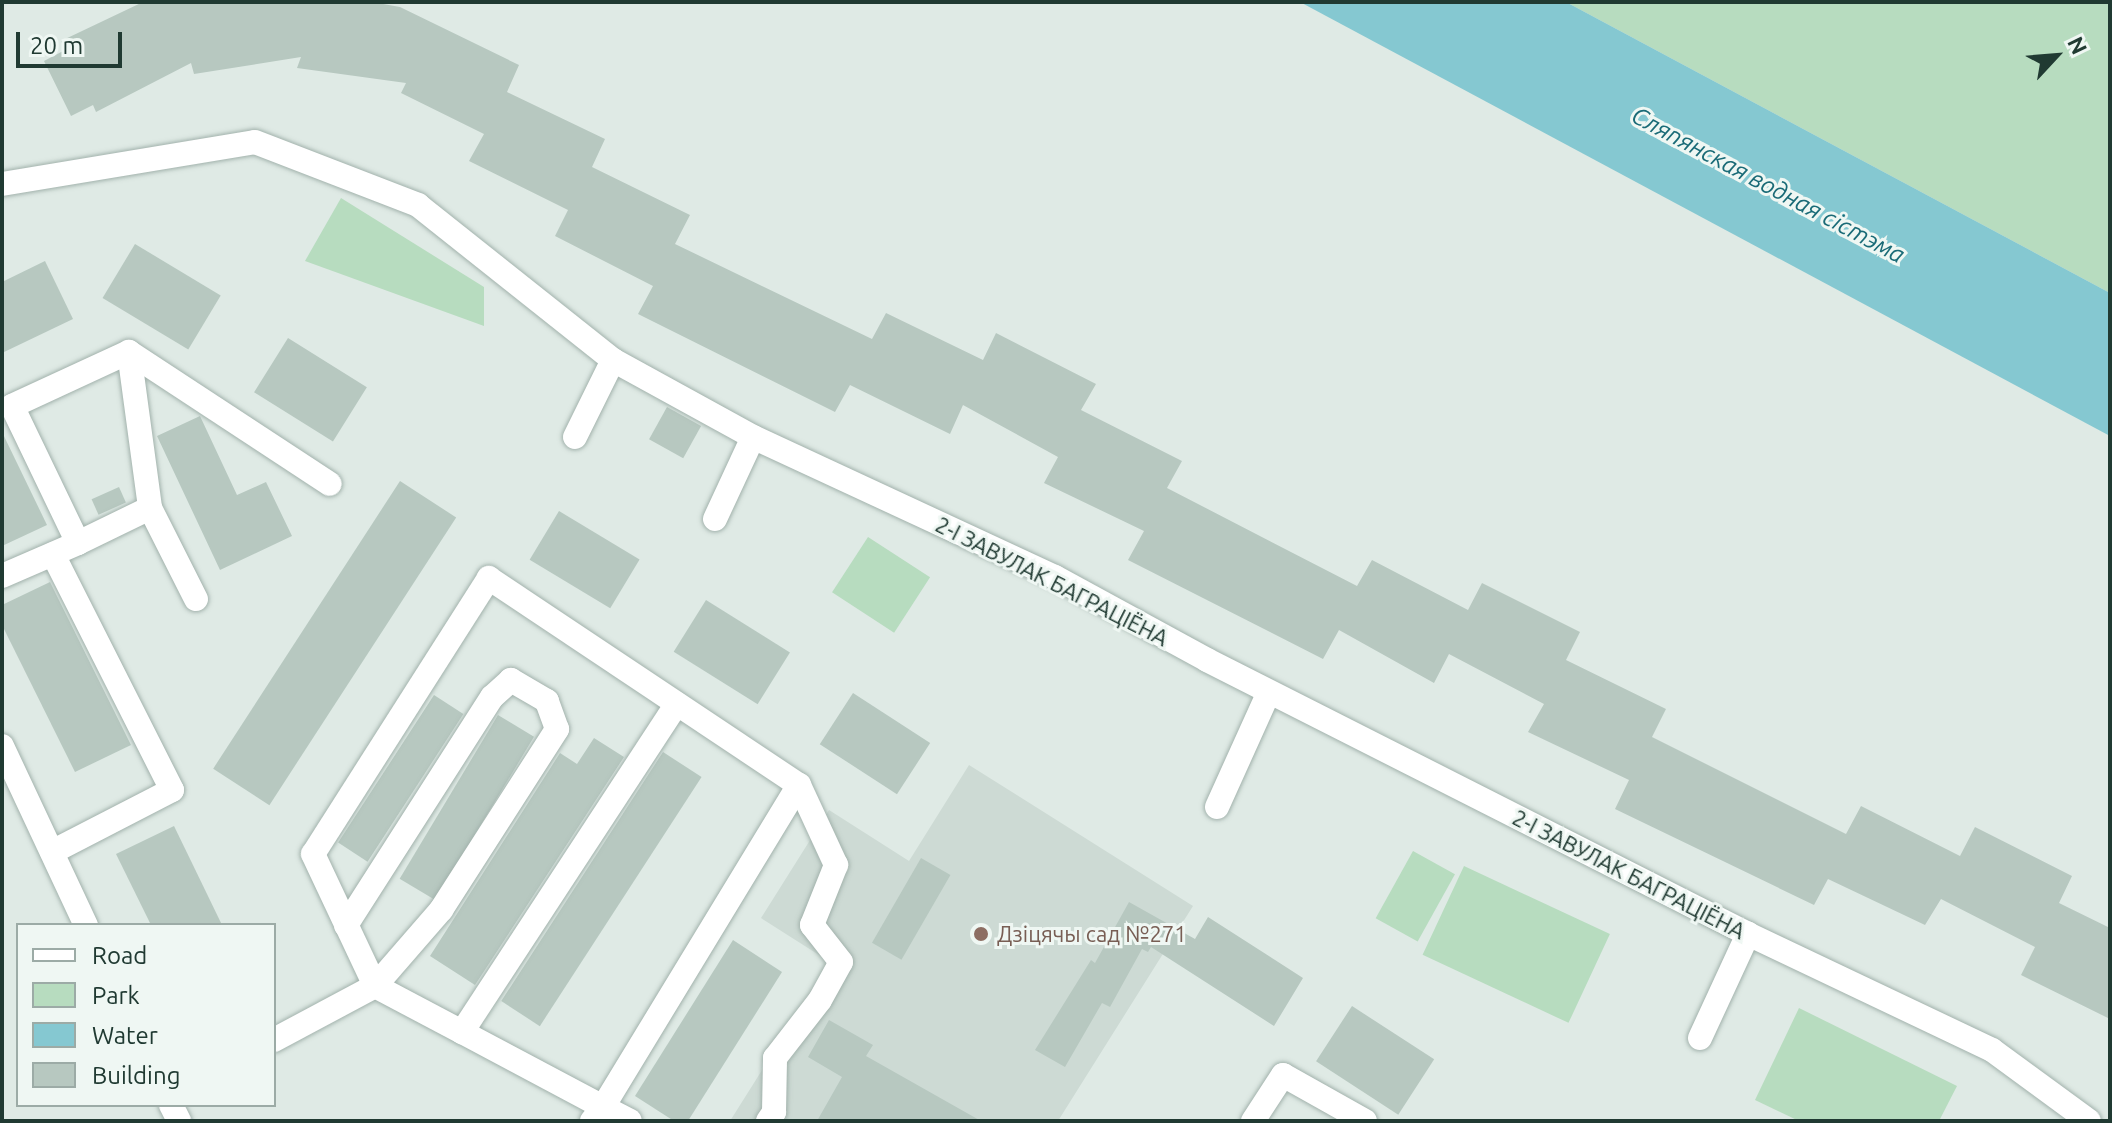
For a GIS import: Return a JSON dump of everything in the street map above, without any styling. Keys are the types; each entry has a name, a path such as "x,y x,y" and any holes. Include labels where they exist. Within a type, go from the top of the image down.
{"street":[{"name":"2-І ЗАВУЛАК БАГРАЦІЁНА","path":"2,184 255,142 418,205 613,360 753,437 1055,577 1269,692 1748,934 1992,1050 2089,1121"},
{"path":"78,543 7,406 129,352"},
{"path":"129,352 330,484"},
{"path":"129,352 150,508 196,599"},
{"path":"575,437 613,360"},
{"path":"715,519 753,437"},
{"path":"2,576 150,508"},
{"path":"52,852 172,790 53,554"},
{"path":"630,1121 598,1114 462,1032 375,986 313,854 489,578 799,785 836,865 812,925 841,962 820,1000 775,1058 777,1118"},
{"path":"276,1039 375,986 441,910 557,729 547,701 511,680 492,697 346,925"},
{"path":"1217,807 1269,692"},
{"path":"462,1032 677,704"},
{"path":"2,746 85,923"},
{"path":"598,1114 799,785"},
{"path":"1700,1038 1748,934"},
{"path":"1253,1121 1283,1075 1365,1121"}],"shaded area":[{"name":"Дзіцячы сад №271","path":"969,765 1193,906 1058,1121 730,1121 830,962 761,918 829,810 909,861"}],"green space":[{"path":"1566,2 2110,2 2110,293"},
{"path":"341,198 484,287 484,326 305,261"},
{"path":"868,537 930,577 894,633 832,592"},
{"path":"1413,851 1455,874 1418,942 1376,918"},
{"path":"1464,866 1610,934 1568,1023 1423,955"},
{"path":"1799,1008 1957,1086 1939,1121 1799,1121 1755,1100"}],"water":[{"name":"Сляпянская водная сістэма","path":"1300,2 1566,2 2110,293 2110,436"}],"building":[{"path":"143,2 372,2 400,7 519,65 507,92 605,139 592,167 690,215 675,244 872,339 886,313 983,360 996,333 1096,384 1081,410 1182,461 1167,488 1357,586 1372,560 1468,610 1482,583 1580,632 1566,660 1666,709 1652,737 1846,834 1861,806 1960,856 1975,827 2072,876 2059,903 2110,928 2110,1019 2021,975 2035,947 1941,899 1925,925 1828,879 1814,905 1615,809 1629,780 1528,732 1544,704 1449,654 1434,683 1339,630 1323,659 1128,560 1144,531 1044,483 1058,457 963,405 950,434 850,385 835,412 638,314 653,286 555,236 568,210 469,161 484,134 401,93 406,83 297,68 301,57 194,74 191,63 96,112 93,105 71,116 44,61 65,50 61,41"},
{"path":"135,244 221,296 188,350 103,298"},
{"path":"45,261 73,319 2,353 2,282"},
{"path":"288,338 367,387 333,442 254,392"},
{"path":"667,407 701,426 683,458 649,439"},
{"path":"200,416 237,495 266,482 292,536 220,570 157,436"},
{"path":"2,432 47,525 2,546"},
{"path":"400,481 456,517 269,805 213,769"},
{"path":"119,487 126,503 99,515 92,499"},
{"path":"559,511 640,559 610,608 530,560"},
{"path":"50,582 131,745 75,772 2,625 2,605"},
{"path":"706,600 790,652 758,704 674,652"},
{"path":"853,693 930,743 897,794 820,744"},
{"path":"434,695 463,714 367,862 338,843"},
{"path":"498,715 534,737 436,900 400,879"},
{"path":"594,738 624,757 475,985 430,956 560,753 577,764"},
{"path":"663,752 702,777 540,1026 501,1001"},
{"path":"174,826 221,923 150,923 116,854"},
{"path":"921,858 950,875 901,960 872,943"},
{"path":"1129,902 1195,939 1208,917 1303,978 1274,1026 1151,947 1148,952 1142,949 1110,1007 1102,1003 1065,1067 1035,1050 1091,960 1095,963"},
{"path":"733,940 782,972 688,1121 674,1121 635,1096"},
{"path":"1352,1006 1434,1059 1398,1115 1316,1061"},
{"path":"829,1020 873,1045 866,1056 981,1121 817,1121 842,1077 808,1057"}],"place":[{"name":"Дзіцячы сад №271","path":"981,934"}]}
